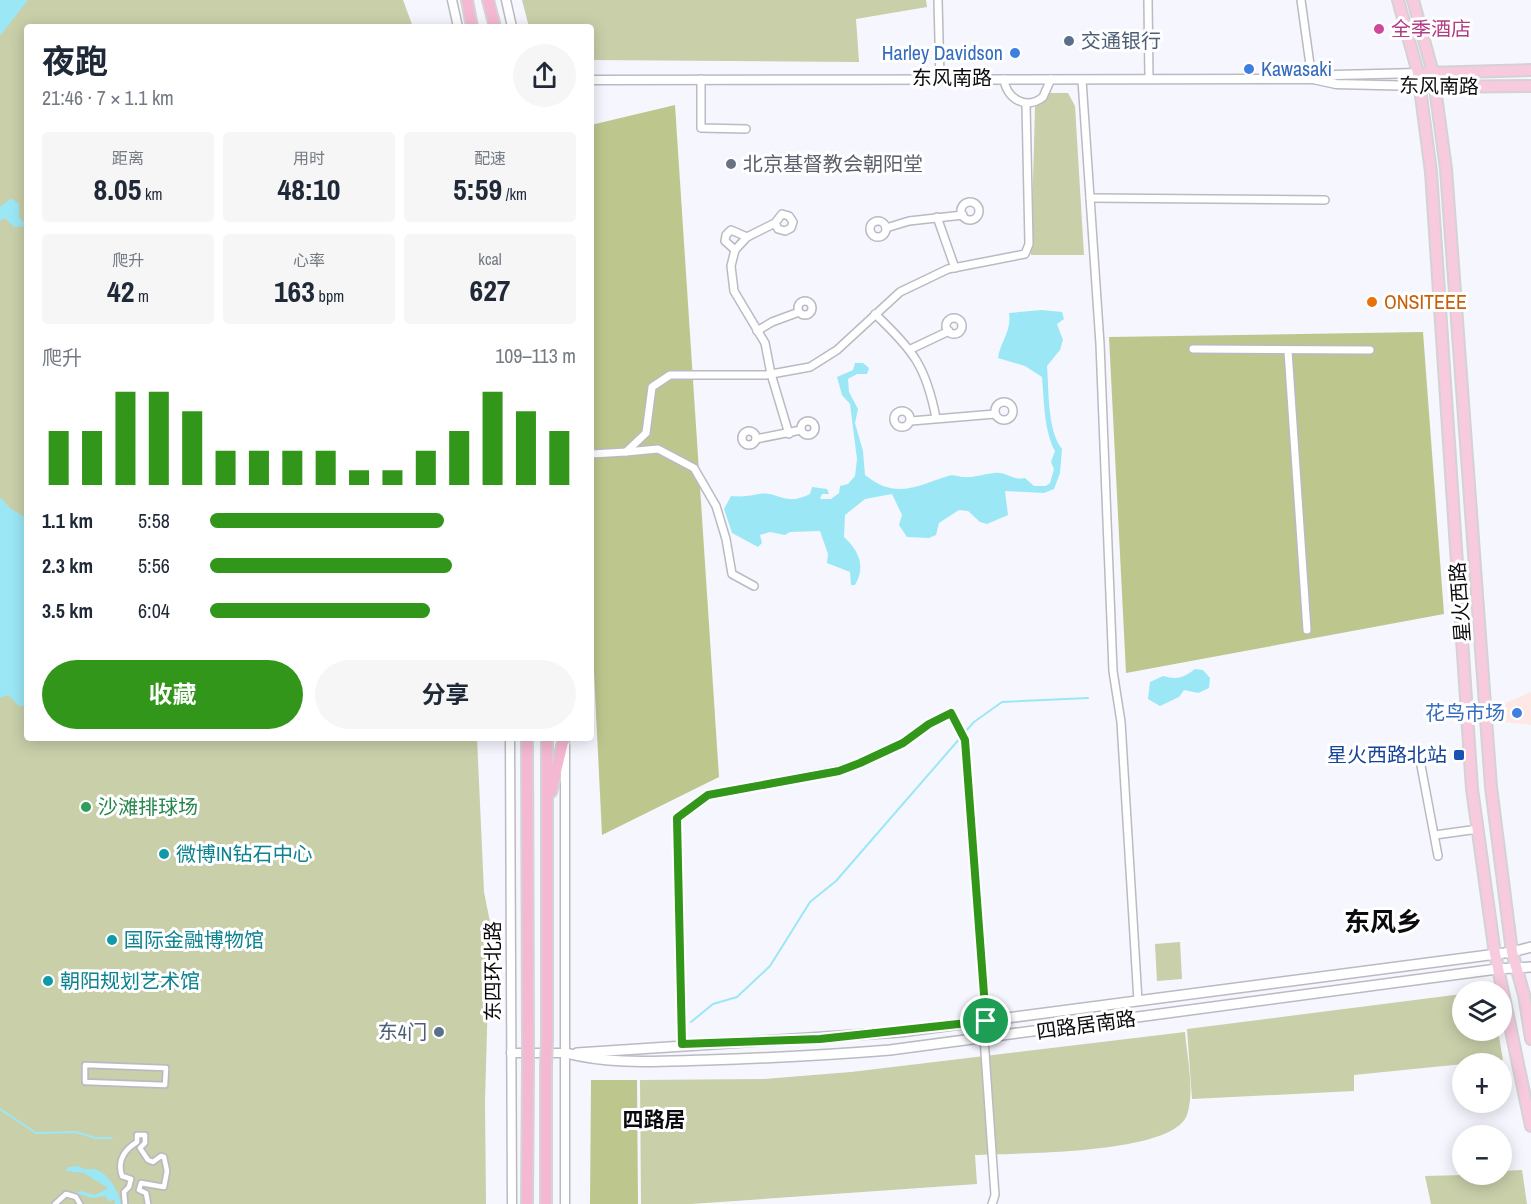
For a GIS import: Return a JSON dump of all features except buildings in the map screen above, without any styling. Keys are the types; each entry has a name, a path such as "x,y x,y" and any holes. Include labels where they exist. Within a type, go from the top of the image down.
{"highway":[{"path":"467,0 471,24"},
{"path":"488,0 494,24"},
{"path":"492,0 492,15"},
{"name":"东四环北路","path":"527,741 528,1204"},
{"path":"546,1204 547,741"},
{"path":"547,810 563,741"}],"main road":[{"name":"星火西路","path":"1398,0 1418,74 1431,172 1472,789 1494,954 1531,1126"},
{"name":"星火西路","path":"1413,0 1433,73 1446,169 1491,787 1512,952 1524,995 1531,1039"},
{"name":"东风南路","path":"1418,74 1531,70"},
{"name":"东风南路","path":"1420,86 1531,86"},
{"path":"566,1053 628,1051 682,1044 820,1039 986,1021 1512,952 1531,947"},
{"name":"四路居南路","path":"566,1053 598,1061 801,1057 890,1050 1497,969 1531,967"}],"street":[{"path":"452,0 457,24"},
{"path":"506,0 511,24"},
{"path":"938,0 940,78"},
{"path":"1148,0 1149,80"},
{"path":"1301,0 1312,79"},
{"name":"东风南路","path":"594,80 1312,79 1336,75 1418,74"},
{"path":"701,79 701,128 746,129"},
{"path":"1004,79 1009,93 1019,102 1026,104 1043,97 1051,79"},
{"name":"东风南路","path":"1312,79 1330,84 1420,86"},
{"path":"1082,80 1100,344 1113,671 1121,723 1138,1001"},
{"path":"626,452 646,433 652,387 670,375 771,375 810,367 837,350 900,292 955,268 1026,254 1029,244 1026,104"},
{"path":"1090,198 1325,201"},
{"path":"886,228 937,217 963,215"},
{"path":"937,217 955,268"},
{"path":"775,223 747,237 735,250 731,266 734,291 765,343 771,375 789,434"},
{"path":"735,250 725,241 726,235 731,230 747,237"},
{"path":"757,331 772,321 791,317 799,312"},
{"path":"875,314 911,349 930,388 936,418"},
{"path":"911,349 949,331"},
{"path":"1192,349 1370,350"},
{"path":"1288,351 1307,630"},
{"path":"911,421 995,414"},
{"path":"756,439 801,430"},
{"path":"594,454 658,449 694,468 716,506 726,539 732,574 754,586"},
{"path":"682,1044 677,818 708,795 839,771 860,763 903,743 929,724 951,713 965,740 986,1021 984,1038 995,1195 992,1204"},
{"name":"东四环北路","path":"510,741 512,1204"},
{"path":"564,741 565,1204"},
{"path":"1419,755 1438,856"},
{"path":"1435,836 1478,829"},
{"path":"511,1053 566,1053"},
{"path":"86,1065 166,1068 165,1085 85,1082 86,1065"},
{"path":"125,1204 124,1192 129,1187 131,1179 122,1176 119,1167 129,1147 137,1142 137,1135 145,1135 145,1143 140,1148 148,1160 153,1162 161,1156 164,1157 167,1171 164,1187 141,1183 139,1186 139,1190 146,1193 148,1204"},
{"path":"55,1204 66,1194 76,1197 80,1204"}],"shaded area":[{"name":"花鸟市场","path":"1531,692 1531,725 1504,722 1503,704"}],"green space":[{"path":"0,0 403,0 412,24 24,24 24,741 477,741 484,892 490,922 485,1102 486,1204 0,1204"},
{"path":"522,0 926,0 927,7 856,19 859,62 594,60 594,24 528,24"},
{"path":"1050,93 1068,93 1075,106 1084,255 1031,255 1035,107"},
{"path":"675,105 719,777 602,835 594,672 594,124"},
{"path":"1423,332 1444,614 1126,673 1109,337"},
{"path":"1180,942 1182,979 1157,981 1155,944"},
{"path":"1452,995 1452,1041 1500,1041 1502,1053 1452,1053 1452,1065 1354,1075 1354,1091 1192,1099 1187,1029"},
{"path":"1185,1032 1190,1085 1187,1115 1175,1128 1153,1138 1124,1145 1090,1149 975,1155 977,1184 691,1204 641,1204 640,1080 764,1079 851,1072"},
{"path":"591,1080 637,1080 638,1204 590,1204"},
{"path":"1512,1170 1522,1170 1527,1204 1431,1204 1425,1176 1452,1175 1452,1185 1512,1185"}],"water":[{"path":"0,0 28,0 0,36"},
{"path":"11,198 19,204 19,217 24,226 14,227 5,218 0,221 0,207"},
{"path":"1042,310 1062,312 1064,319 1057,324 1063,340 1060,350 1047,366 1051,421 1062,449 1060,473 1054,489 1044,493 1005,491 1008,515 987,524 980,522 968,511 959,510 939,523 936,535 929,538 907,537 899,525 902,515 892,494 865,499 845,515 844,537 857,553 860,565 855,585 851,585 850,572 827,563 828,554 820,531 790,532 785,535 770,532 760,535 762,543 758,547 732,533 724,509 731,496 766,494 794,499 810,494 812,487 827,489 829,494 822,494 820,499 831,499 839,493 840,486 848,484 855,476 857,459 850,404 842,395 837,377 853,370 855,363 863,363 869,368 867,374 857,374 848,379 849,392 858,409 855,423 863,451 865,475 876,483 896,489 906,489 950,475 971,477 1002,473 1021,479 1025,478 1034,486 1046,486 1050,483 1054,469 1051,462 1055,451 1047,425 1042,377 1025,366 998,358 1009,325 1009,313"},
{"path":"0,497 11,509 24,516 24,706 19,706 8,695 0,698"},
{"path":"1195,669 1203,670 1210,678 1209,688 1198,693 1184,690 1179,697 1160,706 1148,699 1150,682 1163,676 1180,677"},
{"path":"79,1166 103,1173 115,1188 121,1204 115,1204 114,1200 109,1201 105,1196 93,1198 75,1193 81,1191 95,1195 108,1188 84,1173 66,1171 68,1167"}],"waterway":[{"path":"964,733 974,722 1002,702 1088,698"},
{"path":"691,1022 713,1004 737,997 770,966 810,902 836,881 961,737"},
{"path":"0,1109 36,1133 76,1132 95,1138 112,1138"}],"place":[{"name":"全季酒店","path":"1379,29"},
{"name":"交通银行","path":"1069,41"},
{"name":"Harley Davidson","path":"1015,53"},
{"name":"Kawasaki","path":"1249,69"},
{"name":"北京基督教会朝阳堂","path":"731,164"},
{"name":"ONSITEEE","path":"1372,302"},
{"name":"花鸟市场","path":"1517,713"},
{"name":"星火西路北站","path":"1459,755"},
{"name":"沙滩排球场","path":"86,807"},
{"name":"微博IN钻石中心","path":"164,854"},
{"name":"国际金融博物馆","path":"112,940"},
{"name":"朝阳规划艺术馆","path":"48,981"},
{"name":"东4门","path":"439,1032"}],"district":[{"name":"东风乡","path":"1383,922"},
{"name":"四路居","path":"654,1120"}],"route":[{"path":"951,713 957,720 965,740 986,1021 820,1039 682,1044 677,818 708,795 839,771 860,763 903,743 929,724 951,713"}]}
